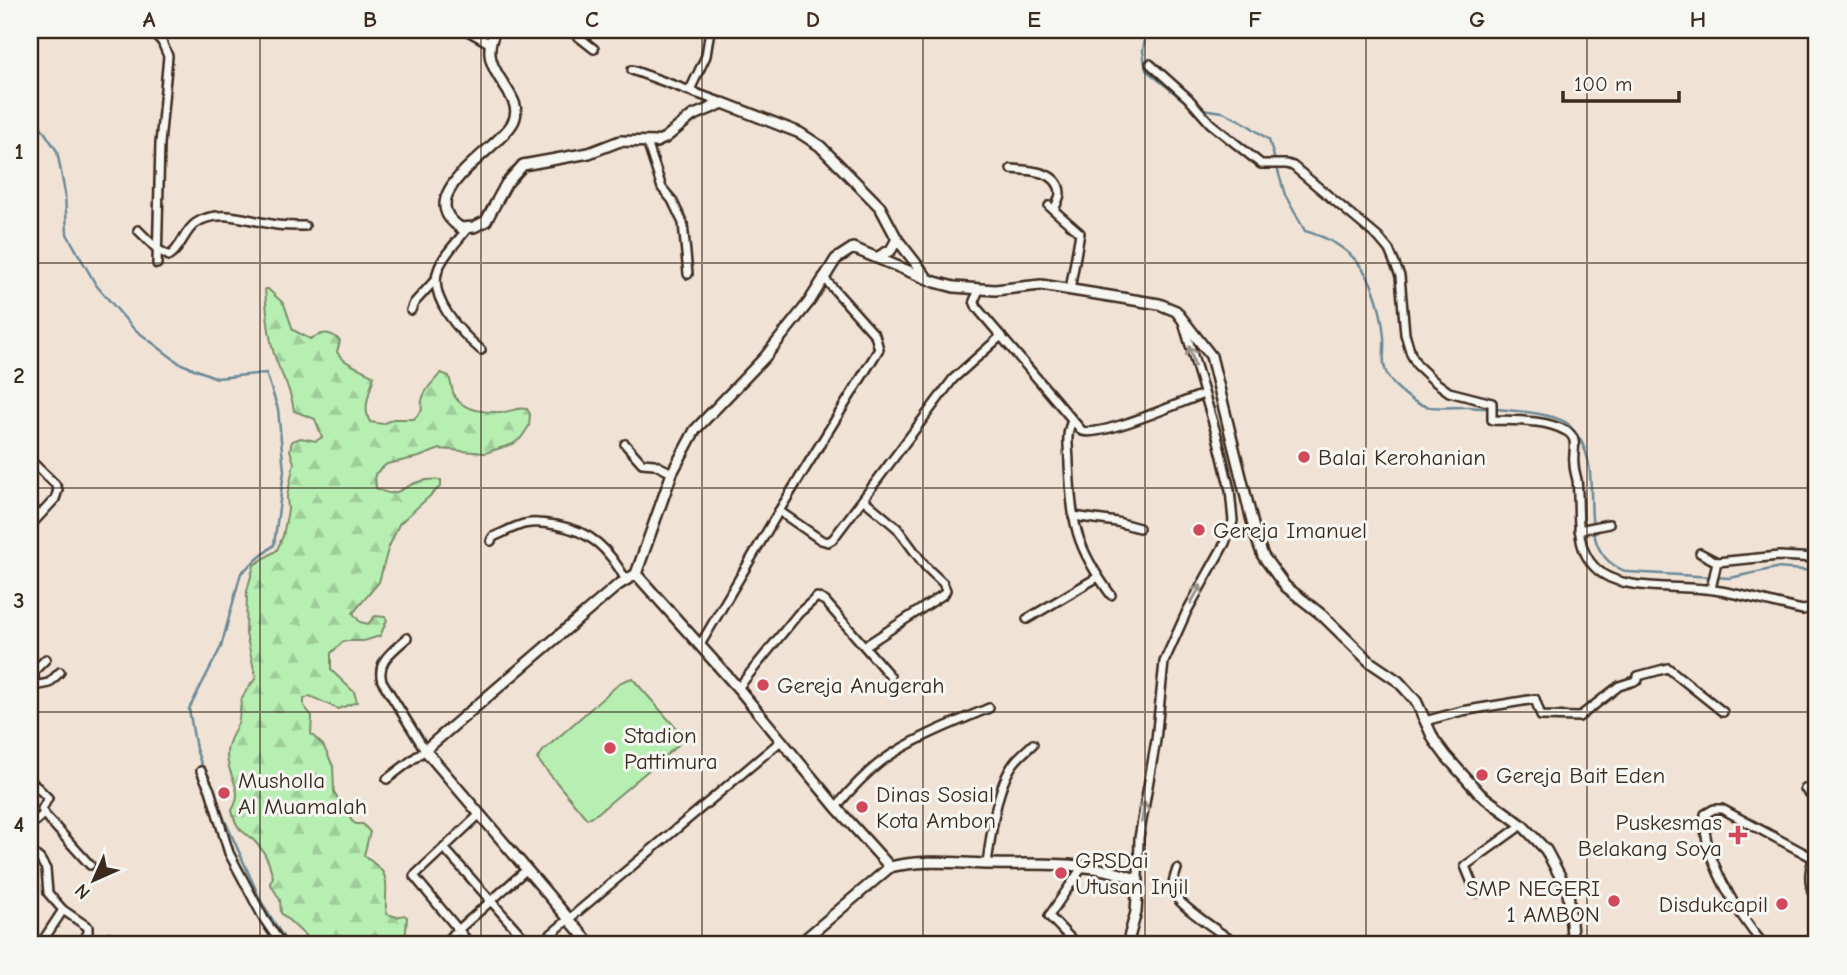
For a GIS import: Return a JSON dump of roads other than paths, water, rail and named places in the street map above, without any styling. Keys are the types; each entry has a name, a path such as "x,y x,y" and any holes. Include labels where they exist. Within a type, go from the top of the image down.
{"street":[{"path":"151,30 162,42 168,56 160,144 157,264"},
{"path":"466,30 489,43"},
{"path":"496,30 489,43 492,64 514,103 516,116 505,134 461,172 449,190 445,205 449,218 461,229 480,225 491,215 506,184 523,165 589,153 620,141 661,140 692,116 723,103"},
{"path":"566,30 594,49"},
{"path":"690,90 706,56 710,30"},
{"path":"1150,64 1200,113 1261,164 1291,164 1379,238 1389,250 1400,276 1405,334 1411,354 1417,365 1434,381 1450,391 1493,404 1491,420 1549,425 1565,430 1573,437 1579,530 1583,551 1600,573 1610,579 1649,585 1711,586 1802,610 1817,607"},
{"path":"632,70 800,133 820,146 880,207 897,239 927,277"},
{"path":"647,142 663,192 672,200 682,218 688,274"},
{"path":"1011,169 1037,171 1052,179 1060,195 1051,208 1080,233 1069,290"},
{"path":"138,230 157,249 166,255 172,255 186,232 205,218 238,217 279,225 305,226"},
{"path":"411,310 436,279 440,265 467,229"},
{"path":"878,257 891,250 897,239"},
{"path":"387,779 636,574 672,473 695,430 765,357 809,302 836,259 853,248 944,285 979,289 1041,285 1159,304 1171,308 1182,317 1211,356 1263,556 1285,586 1322,615 1370,662 1404,687 1416,701 1434,740 1461,773 1491,803 1522,825 1546,850 1568,891 1573,945"},
{"path":"700,645 779,511 880,349 876,335 823,277"},
{"path":"436,279 444,306 455,324 481,350"},
{"path":"979,289 975,304 1084,432 1102,431 1204,394"},
{"path":"1127,945 1136,912 1139,838 1156,740 1164,662 1187,611 1226,542 1233,521 1230,490 1182,317"},
{"path":"779,511 821,540 832,540 953,379 1001,336"},
{"path":"1072,421 1067,436 1073,516 1081,548 1111,595"},
{"path":"625,444 642,463 654,464 672,473"},
{"path":"30,460 58,488 57,496 30,526"},
{"path":"864,500 897,528 946,590 944,594 864,646"},
{"path":"30,506 39,515"},
{"path":"1073,516 1139,528"},
{"path":"491,541 493,537 530,523 573,528 584,532 608,553 626,580"},
{"path":"1579,530 1600,526"},
{"path":"1700,553 1716,564 1779,556 1817,558"},
{"path":"1711,586 1716,564"},
{"path":"636,574 738,688 836,807 890,867"},
{"path":"1027,619 1098,578"},
{"path":"738,688 814,597 825,601 890,676"},
{"path":"407,638 384,659 379,673 382,681 425,750 591,945"},
{"path":"47,659 34,671 32,687 49,684 60,672"},
{"path":"1425,721 1462,710 1535,699 1541,716 1579,717 1619,686 1638,680 1638,676 1668,668 1723,712"},
{"path":"836,807 865,775 897,751 989,708"},
{"path":"538,945 782,740"},
{"path":"987,864 990,840 1007,776 1013,764 1033,744"},
{"path":"201,771 209,786 229,853 264,919 282,945"},
{"path":"30,780 48,798 42,809 44,814 90,865"},
{"path":"1805,789 1817,800"},
{"path":"1763,945 1748,926 1713,866 1705,814 1714,808 1722,809 1816,859 1810,867 1809,881 1817,906"},
{"path":"30,830 31,825 44,814"},
{"path":"471,945 415,879 415,874 480,814"},
{"path":"1476,894 1465,866 1522,825"},
{"path":"444,848 530,945"},
{"path":"30,850 44,865 48,874 48,893 63,911 88,927 88,933 80,945"},
{"path":"804,943 890,867 921,863 1083,866 1114,871 1138,880"},
{"path":"1077,945 1049,916 1083,866"},
{"path":"1177,869 1172,890 1176,897 1207,924 1238,945"},
{"path":"441,945 526,870"},
{"path":"40,945 63,911"},
{"path":"104,945 109,937"}],"waterway":[{"path":"1146,30 1143,51 1146,70 1192,107"},
{"path":"1202,109 1223,112 1269,140 1285,195 1305,231 1340,246 1363,270 1377,300 1384,337 1385,369 1391,381 1401,391 1415,402 1430,407 1521,411 1549,416 1570,426 1581,441 1588,458 1594,533 1600,549 1610,563 1628,572 1730,578 1776,568 1817,571"},
{"path":"30,120 37,121 57,151 65,193 67,234 96,285 133,328 179,363 217,378 266,373 278,409 284,471 274,545 241,573 221,647 189,709 196,749 203,769"},
{"path":"218,805 261,901 288,945"}],"place":[{"name":"Balai Kerohanian","path":"1304,457"},
{"name":"Gereja Imanuel","path":"1199,530"},
{"name":"Gereja Anugerah","path":"763,685"},
{"name":"Stadion Pattimura","path":"610,748"},
{"name":"Gereja Bait Eden","path":"1482,775"},
{"name":"Musholla Al Muamalah","path":"224,793"},
{"name":"Dinas Sosial Kota Ambon","path":"862,807"},
{"name":"Puskesmas Belakang Soya","path":"1738,835"},
{"name":"GPSDai Utusan Injil","path":"1061,873"},
{"name":"SMP NEGERI 1 AMBON","path":"1614,901"},
{"name":"Disdukcapil","path":"1782,904"}]}
